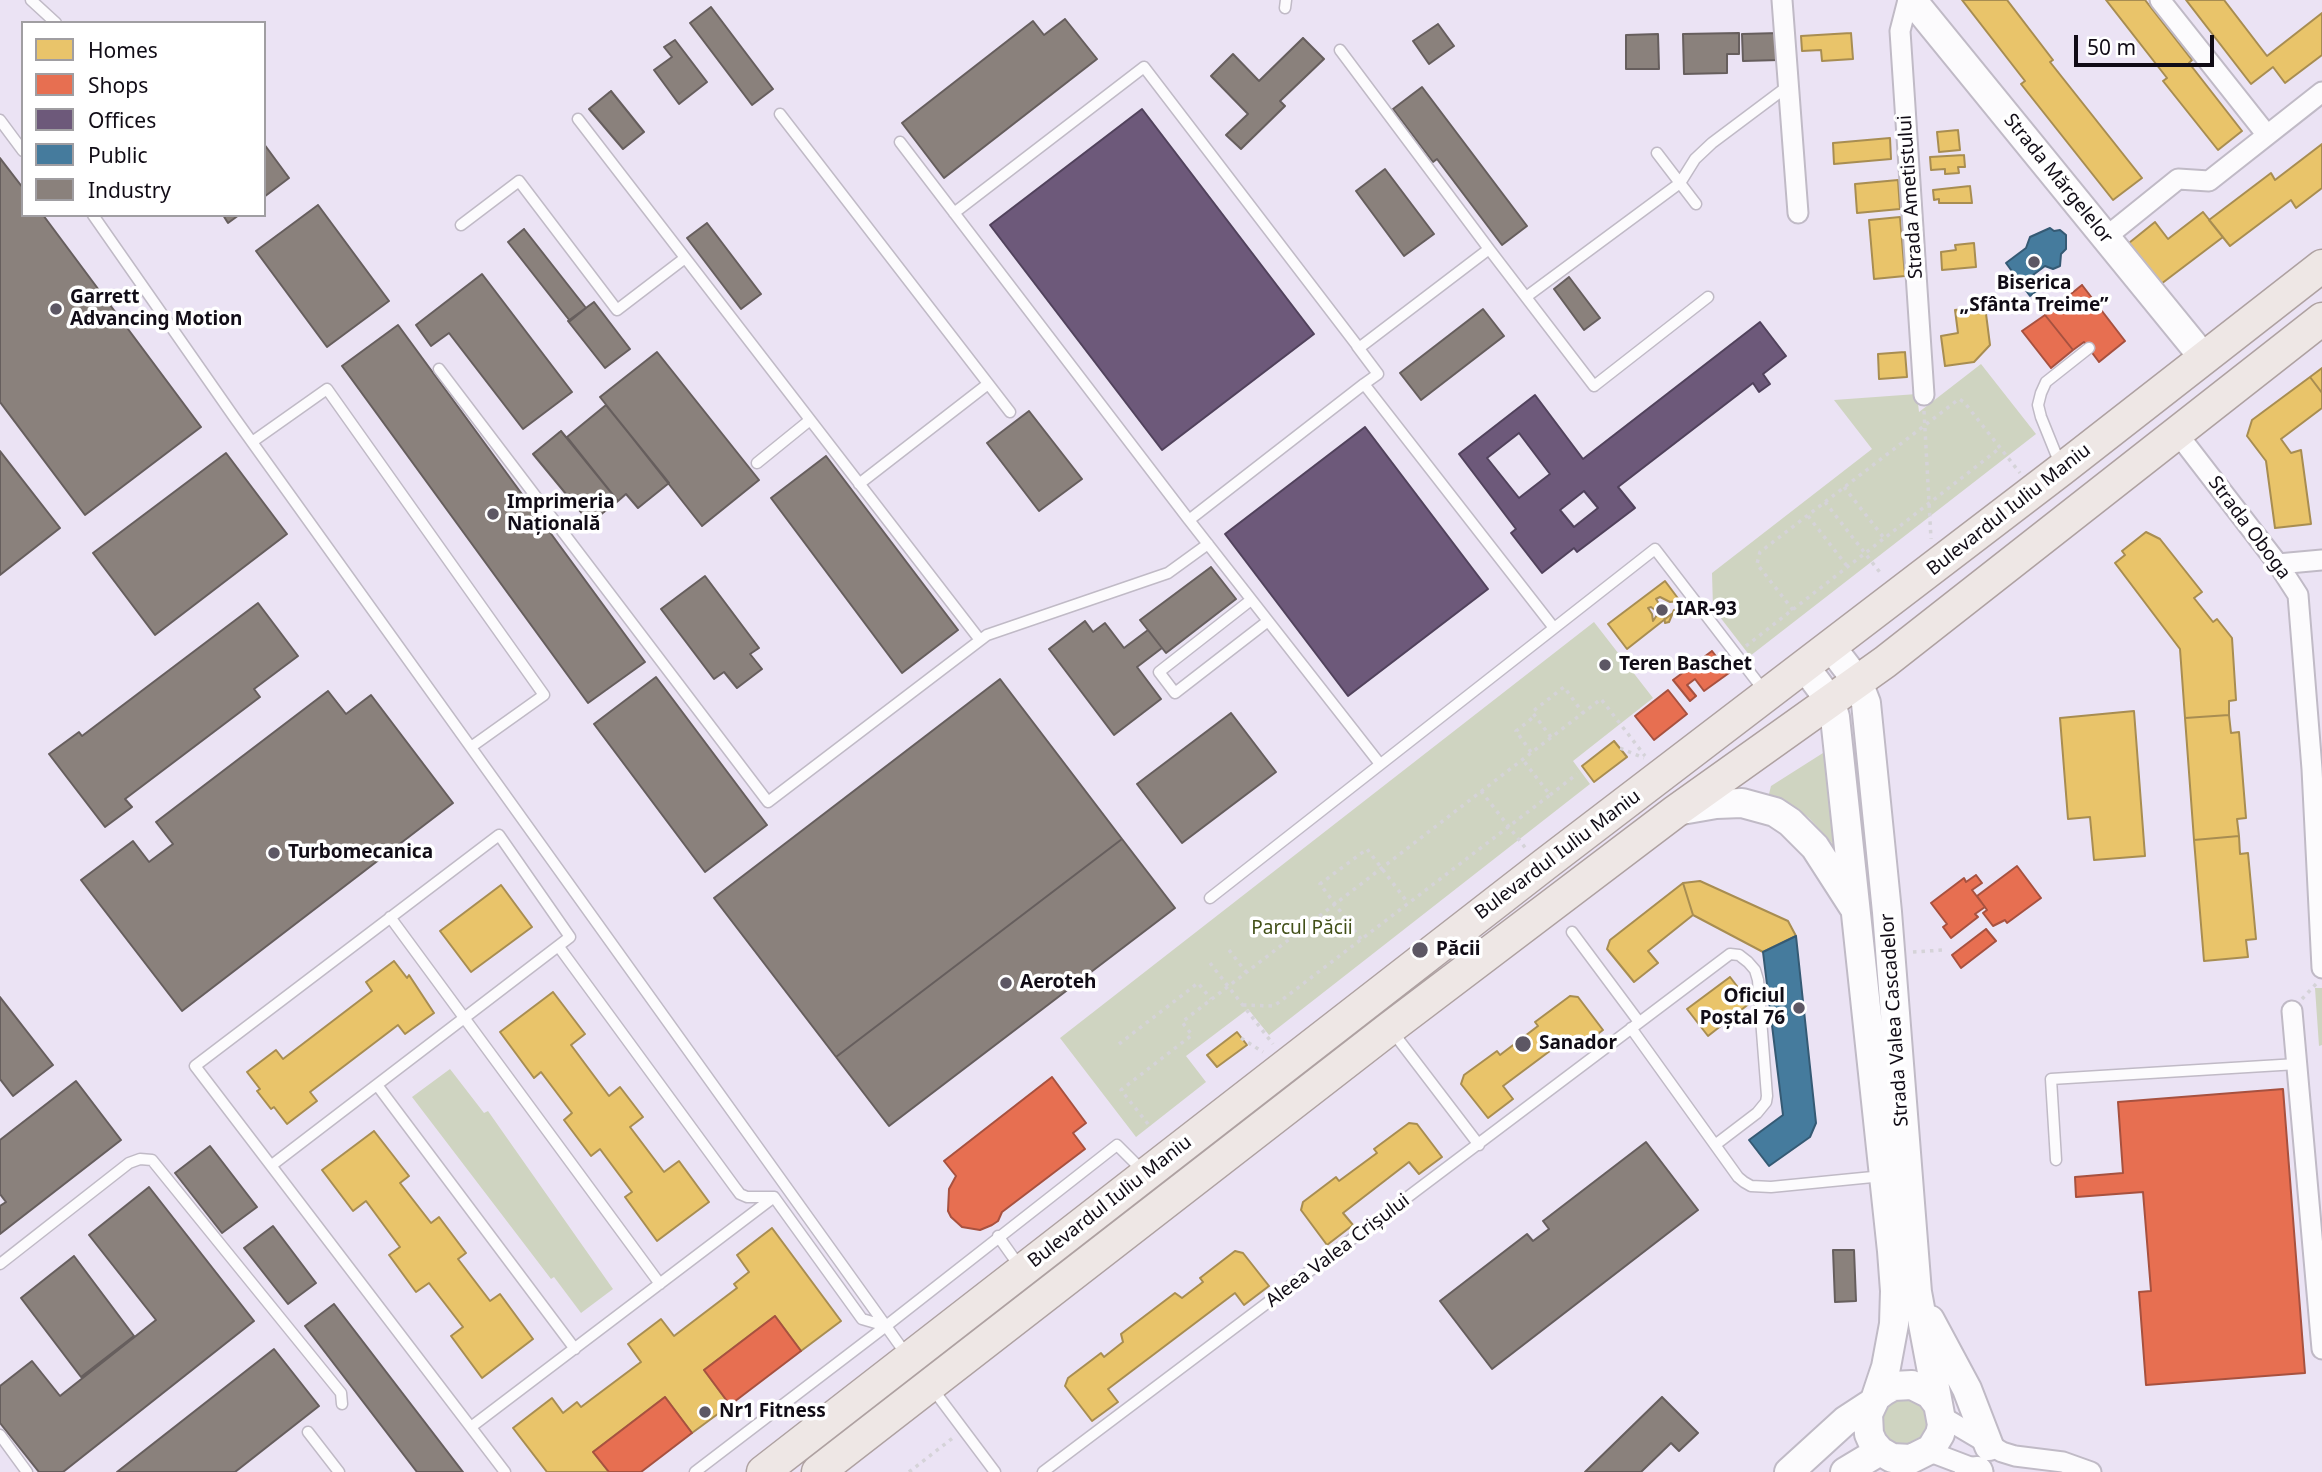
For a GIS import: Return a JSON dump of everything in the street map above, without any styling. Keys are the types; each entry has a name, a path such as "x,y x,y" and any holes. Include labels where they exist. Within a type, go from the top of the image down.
{"main road":[{"name":"Strada Mărgelelor","path":"1910,0 2204,358"},
{"name":"Bulevardul Iuliu Maniu","path":"763,1472 2322,266"},
{"name":"Bulevardul Iuliu Maniu","path":"818,1472 1390,1028 1676,811 1858,682 2322,319"},
{"name":"Strada Valea Cascadelor","path":"1831,648 1858,682 1867,710 1890,952 1895,1291 1891,1342 1874,1401"},
{"name":"Strada Valea Cascadelor","path":"1805,667 1831,702 1835,717 1858,914 1895,1174 1938,1409"},
{"path":"1676,811 1742,803 1775,812 1790,822 1815,847 1858,914"},
{"path":"1917,1292 1967,1390 1980,1465"},
{"path":"1789,1472 1845,1420 1893,1386 1922,1389 1938,1409 1940,1434 1927,1462 1920,1456 1901,1460 1884,1459 1845,1472"},
{"path":"1874,1401 1868,1414 1869,1434 1884,1459"}],"street":[{"path":"1782,0 1798,213"},
{"name":"Strada Ametistului","path":"1910,0 1900,31 1924,395"},
{"path":"2160,0 2267,135"},
{"path":"2106,237 2178,179 2209,181 2322,92"},
{"name":"Strada Oboga","path":"2177,433 2278,564 2293,586 2301,606 2317,768 2322,967"},
{"path":"2278,564 2322,560"},
{"path":"2292,1011 2297,1063 2314,1140 2322,1349"},
{"path":"1938,1409 1980,1465"},
{"path":"1927,1462 1980,1465 2015,1456 2063,1462 2091,1472"}],"lane":[{"path":"31,0 54,21"},
{"path":"1340,50 1594,386 1708,297"},
{"path":"954,213 1144,67 1357,345 1378,373 1189,520"},
{"path":"1526,297 1680,183 1695,159 1712,143 1788,85"},
{"path":"780,114 1010,412"},
{"path":"578,119 980,640"},
{"path":"0,120 21,147"},
{"path":"900,142 1189,520 1380,764"},
{"path":"1657,153 1696,204"},
{"path":"461,225 519,181 617,310 685,258"},
{"path":"94,217 252,442 909,1358"},
{"path":"1357,345 1359,348 1489,249"},
{"path":"2062,469 2038,405 2046,382 2089,348"},
{"path":"439,369 768,802 987,635 1168,573 1208,544"},
{"path":"859,484 988,384"},
{"path":"1364,384 1554,628"},
{"path":"252,442 327,389 343,411 544,695 471,747"},
{"path":"757,463 810,420"},
{"path":"1210,898 1655,549 1767,695"},
{"path":"1251,600 1159,672 1175,692 1268,621"},
{"path":"272,1165 568,940 570,933 499,835 195,1066 505,1472"},
{"path":"390,917 660,1284"},
{"path":"1572,932 1738,1177 1744,1182 1760,1187 1895,1174"},
{"path":"559,947 734,1186 747,1197 775,1197"},
{"name":"Aleea Valea Crișului","path":"1043,1472 1730,954 1739,956 1755,970 1758,980 1767,1096 1757,1114 1716,1145"},
{"path":"1390,1028 1479,1145"},
{"path":"2056,1160 2051,1079 2297,1063"},
{"path":"377,1085 575,1349"},
{"path":"695,1472 1117,1145 1146,1174"},
{"path":"0,1264 130,1163 141,1159 152,1160 341,1394 342,1404"},
{"path":"775,1197 862,1319 886,1326"},
{"path":"471,1427 775,1197"},
{"path":"998,1236 1022,1269"},
{"path":"930,1385 995,1472"},
{"path":"308,1432 340,1472"},
{"path":"0,1435 27,1472"}],"path":[{"path":"1793,610 1757,564 1760,552 1958,399 1962,400 2034,491"},
{"path":"1925,425 1932,569"},
{"path":"1736,654 2000,448"},
{"path":"1844,488 1884,539"},
{"path":"1825,502 1898,596"},
{"path":"1808,516 1848,567"},
{"path":"1551,737 1532,712 1564,687 1583,713"},
{"path":"1148,1124 1121,1090 1192,1035 1182,1022 1601,699 1648,760"},
{"path":"1532,752 1516,732 1535,716"},
{"path":"1522,760 1550,795"},
{"path":"1243,1005 1274,1006 1577,774"},
{"path":"1481,791 1530,854"},
{"path":"1361,939 1320,884 1367,849 1408,903"},
{"path":"1229,950 1246,972"},
{"path":"1931,951 1943,950"},
{"path":"1210,962 1273,1044"},
{"path":"2292,1011 2322,977"},
{"path":"1119,1044 1198,982 1211,999"},
{"path":"909,1472 963,1430"}],"green space":[{"path":"1981,364 2036,434 1750,656 1713,608 1712,573 1872,449 1834,400 1917,394 1919,412"},
{"name":"Parcul Păcii","path":"1594,622 1653,698 1573,761 1590,784 1269,1035 1248,1009 1186,1056 1206,1082 1136,1137 1060,1038"},
{"path":"1826,753 1836,851 1809,818 1769,794 1771,786"},
{"path":"2315,988 2322,988 2322,1045 2319,1046"},
{"path":"450,1069 484,1113 488,1111 613,1289 581,1313 554,1277 551,1279 412,1097"},
{"path":"1905,1398 1922,1405 1929,1422 1922,1439 1905,1446 1888,1439 1881,1422 1888,1405"}],"building: Homes":[{"path":"1962,0 2007,0 2053,60 2050,62 2142,178 2113,200 2021,84 2025,81"},
{"path":"2106,0 2145,0 2192,60 2189,63 2242,131 2218,150 2163,81 2167,78"},
{"path":"2186,0 2224,0 2267,56 2322,13 2322,55 2285,83 2273,67 2251,84"},
{"path":"1851,33 1853,59 1822,61 1821,50 1802,51 1801,36"},
{"path":"1958,130 1960,150 1939,152 1937,132"},
{"path":"1890,138 1891,159 1834,164 1833,143"},
{"path":"2322,144 2322,188 2296,208 2291,200 2230,246 2209,220 2271,173 2275,180"},
{"path":"1964,155 1965,167 1958,167 1959,173 1945,174 1945,169 1931,170 1930,157"},
{"path":"1898,180 1900,209 1857,213 1855,184"},
{"path":"1970,186 1972,203 1939,203 1939,199 1934,200 1933,190"},
{"path":"2203,212 2223,237 2161,284 2129,243 2155,222 2168,239"},
{"path":"1900,217 1905,276 1874,279 1869,220"},
{"path":"1974,243 1976,267 1942,270 1941,252 1956,250 1955,245"},
{"path":"1985,306 1990,345 1974,362 1945,366 1941,336 1958,333 1955,310"},
{"path":"1905,352 1907,377 1879,379 1878,354"},
{"path":"2322,368 2322,393 2310,377"},
{"path":"2310,377 2322,393 2322,408 2281,439 2291,453 2301,450 2311,524 2275,528 2266,461 2247,436 2252,420"},
{"path":"2146,532 2160,539 2202,592 2194,598 2213,622 2217,619 2232,638 2236,700 2229,701 2229,715 2185,718 2180,649 2115,563 2125,555 2122,551"},
{"path":"1665,581 1683,605 1627,649 1608,624"},
{"name":"IAR-93","path":"1660,597 1670,602 1689,600 1678,606 1679,609 1674,610 1669,622 1665,623 1664,613 1657,615 1653,621 1648,608 1655,610 1661,607 1656,599"},
{"path":"2134,711 2145,856 2094,860 2090,817 2068,819 2060,718"},
{"path":"2229,715 2231,733 2239,732 2246,818 2237,819 2239,836 2194,840 2185,718"},
{"path":"1614,741 1627,757 1594,782 1582,766"},
{"path":"2239,836 2240,854 2248,853 2256,939 2246,940 2248,957 2204,961 2194,840"},
{"path":"1700,881 1788,921 1796,936 1763,952 1693,915 1683,883"},
{"path":"1683,883 1693,915 1648,951 1658,963 1634,982 1607,949 1610,940"},
{"path":"501,885 532,927 471,972 440,931"},
{"path":"394,961 407,978 409,975 434,1013 405,1034 398,1025 310,1092 317,1101 287,1124 257,1091 260,1089 247,1072 276,1050 283,1059 372,991 366,982"},
{"path":"1730,977 1750,1003 1708,1036 1687,1009"},
{"path":"553,992 585,1034 571,1045 609,1096 620,1087 643,1117 630,1127 664,1172 679,1161 709,1202 657,1241 625,1197 632,1192 600,1149 591,1156 564,1120 572,1113 541,1072 534,1078 500,1032"},
{"path":"1570,996 1578,997 1603,1030 1579,1048 1570,1036 1503,1086 1513,1099 1488,1118 1461,1084 1464,1075 1497,1051 1500,1055 1538,1026 1535,1022"},
{"path":"1237,1032 1247,1045 1217,1067 1207,1055"},
{"path":"1409,1123 1417,1124 1442,1157 1419,1174 1409,1162 1343,1213 1353,1225 1327,1245 1301,1210 1303,1202 1336,1177 1339,1181 1377,1153 1374,1149"},
{"path":"374,1131 409,1176 400,1183 431,1223 439,1217 466,1253 458,1259 490,1301 500,1294 533,1339 482,1378 451,1336 463,1327 429,1283 416,1292 389,1255 400,1247 366,1201 353,1211 322,1170"},
{"path":"772,1228 841,1321 801,1351 775,1316 704,1370 730,1405 692,1433 665,1397 593,1452 609,1472 547,1472 513,1428 552,1398 563,1413 577,1402 581,1407 641,1362 628,1344 661,1319 674,1336 737,1288 734,1284 749,1272 737,1255"},
{"path":"1235,1251 1243,1253 1269,1286 1244,1305 1235,1293 1108,1389 1118,1402 1092,1421 1065,1386 1068,1378 1101,1353 1104,1357 1123,1342 1121,1334 1175,1293 1182,1298 1203,1282 1200,1278"}],"building: Shops":[{"path":"2082,285 2125,341 2099,362 2084,342 2073,350 2045,315"},
{"path":"2045,315 2073,350 2051,368 2022,331"},
{"path":"1712,651 1729,673 1704,691 1695,679 1687,685 1696,696 1690,701 1673,680"},
{"path":"1668,690 1687,714 1654,740 1635,716"},
{"path":"2017,866 2041,898 2007,923 2005,920 1993,926 1983,913 1987,910 1977,896"},
{"path":"1976,875 1982,883 1972,890 1985,907 1975,914 1978,917 1951,938 1943,927 1947,924 1931,903 1964,878 1966,882"},
{"path":"1986,929 1996,941 1961,968 1952,955"},
{"path":"1052,1077 1086,1123 1073,1133 1085,1149 1002,1212 998,1221 992,1225 980,1230 962,1227 948,1211 949,1189 956,1176 944,1161"},
{"path":"2283,1089 2305,1373 2146,1385 2139,1292 2151,1291 2143,1192 2076,1197 2075,1177 2123,1173 2118,1102"},
{"path":"775,1316 801,1351 730,1405 704,1370"},
{"path":"665,1397 692,1433 641,1472 609,1472 593,1452"}],"building: Offices":[{"path":"1142,109 1314,334 1162,450 990,225"},
{"path":"1760,322 1786,356 1763,374 1770,384 1759,392 1753,383 1618,487 1635,508 1577,552 1574,548 1542,573 1511,533 1516,529 1459,454 1535,395 1583,459","holes":["1519,433 1550,474 1519,498 1487,458","1584,491 1598,508 1574,527 1560,510"]},
{"path":"1365,427 1488,589 1348,696 1225,534"}],"building: Public":[{"name":"Biserica „Sfânta Treime”","path":"2050,228 2054,231 2060,230 2066,235 2066,249 2061,254 2060,266 2053,269 2045,266 2033,275 2042,287 2030,296 2006,263 2026,248 2030,237"},
{"path":"1796,936 1816,1123 1810,1137 1769,1166 1749,1140 1783,1115 1763,952"}],"building: Industry":[{"path":"711,7 773,89 752,105 690,23"},
{"path":"1065,19 1097,59 944,178 902,123 1033,21 1044,35"},
{"path":"1438,24 1454,46 1429,64 1413,41"},
{"path":"1739,33 1739,54 1727,54 1727,73 1684,74 1683,34"},
{"path":"1779,33 1779,60 1743,61 1742,34"},
{"path":"1658,34 1659,69 1626,69 1626,35"},
{"path":"1303,38 1324,59 1280,101 1285,106 1241,149 1226,135 1248,114 1211,76 1233,54 1259,81"},
{"path":"675,40 707,82 679,104 654,70 672,57 664,47"},
{"path":"1422,87 1527,226 1502,245 1437,159 1433,162 1393,109"},
{"path":"611,91 644,132 623,149 589,109"},
{"path":"266,147 289,178 266,195"},
{"name":"Garrett Advancing Motion","path":"0,158 21,185 21,217 44,217 201,427 85,515 0,402"},
{"path":"1385,169 1434,234 1404,256 1356,191"},
{"path":"318,205 389,301 327,347 256,251"},
{"path":"224,217 236,217 228,223"},
{"path":"707,223 761,294 741,309 687,238"},
{"path":"524,229 586,308 570,321 508,242"},
{"path":"482,274 572,392 523,429 449,333 431,346 416,325"},
{"path":"1569,277 1600,318 1584,330 1554,289"},
{"path":"594,302 630,349 605,368 568,321"},
{"path":"1483,309 1504,336 1421,400 1400,373"},
{"name":"Imprimeria Națională","path":"398,325 645,662 588,703 342,366"},
{"path":"657,352 759,480 702,526 600,397"},
{"path":"606,405 669,483 638,508 626,494 618,501 567,437"},
{"path":"1029,411 1082,479 1039,511 987,443"},
{"path":"561,431 618,501 590,523 533,454"},
{"path":"0,451 60,528 0,575"},
{"path":"226,453 287,534 155,635 93,553"},
{"path":"826,456 958,630 902,673 771,498"},
{"path":"1211,567 1236,599 1166,653 1140,620"},
{"path":"705,576 759,648 750,654 762,669 737,688 724,672 714,679 661,609"},
{"path":"258,603 298,656 254,689 260,697 125,799 132,807 105,827 49,754 79,732 82,736"},
{"path":"1085,621 1093,632 1105,623 1124,648 1148,630 1162,648 1137,667 1161,699 1114,735 1049,649"},
{"path":"656,677 767,825 705,872 594,724"},
{"path":"1000,679 1122,839 836,1057 714,898"},
{"name":"Turbomecanica","path":"328,691 346,714 371,695 453,803 182,1011 81,880 133,841 149,862 173,844 156,822"},
{"path":"1231,713 1276,772 1182,843 1137,784"},
{"name":"Aeroteh","path":"1122,839 1175,908 889,1126 836,1057"},
{"path":"0,997 53,1065 13,1096 0,1079"},
{"path":"76,1081 121,1140 0,1234 0,1206 6,1202 0,1194 0,1140"},
{"path":"1646,1142 1698,1210 1492,1369 1440,1301 1527,1234 1533,1241 1549,1229 1543,1221"},
{"path":"210,1146 257,1207 222,1233 175,1173"},
{"path":"149,1187 254,1321 63,1472 39,1472 0,1423 0,1386 32,1361 60,1396 156,1320 89,1235"},
{"path":"273,1226 316,1283 288,1304 244,1248"},
{"path":"1833,1250 1854,1250 1856,1301 1835,1302"},
{"path":"74,1256 134,1336 81,1377 21,1298"},
{"path":"334,1304 463,1472 417,1472 305,1326"},
{"path":"274,1349 319,1406 235,1472 117,1472"},
{"path":"1662,1397 1698,1433 1679,1451 1671,1443 1641,1472 1585,1472"}],"place":[{"name":"Biserica „Sfânta Treime”","path":"2034,262"},
{"name":"Garrett Advancing Motion","path":"56,309"},
{"name":"Imprimeria Națională","path":"493,514"},
{"name":"IAR-93","path":"1662,610"},
{"name":"Teren Baschet","path":"1605,665"},
{"name":"Turbomecanica","path":"274,853"},
{"name":"Păcii","path":"1420,950"},
{"name":"Aeroteh","path":"1006,983"},
{"name":"Oficiul Poștal 76","path":"1799,1008"},
{"name":"Sanador","path":"1523,1044"},
{"name":"Nr1 Fitness","path":"705,1412"}]}
